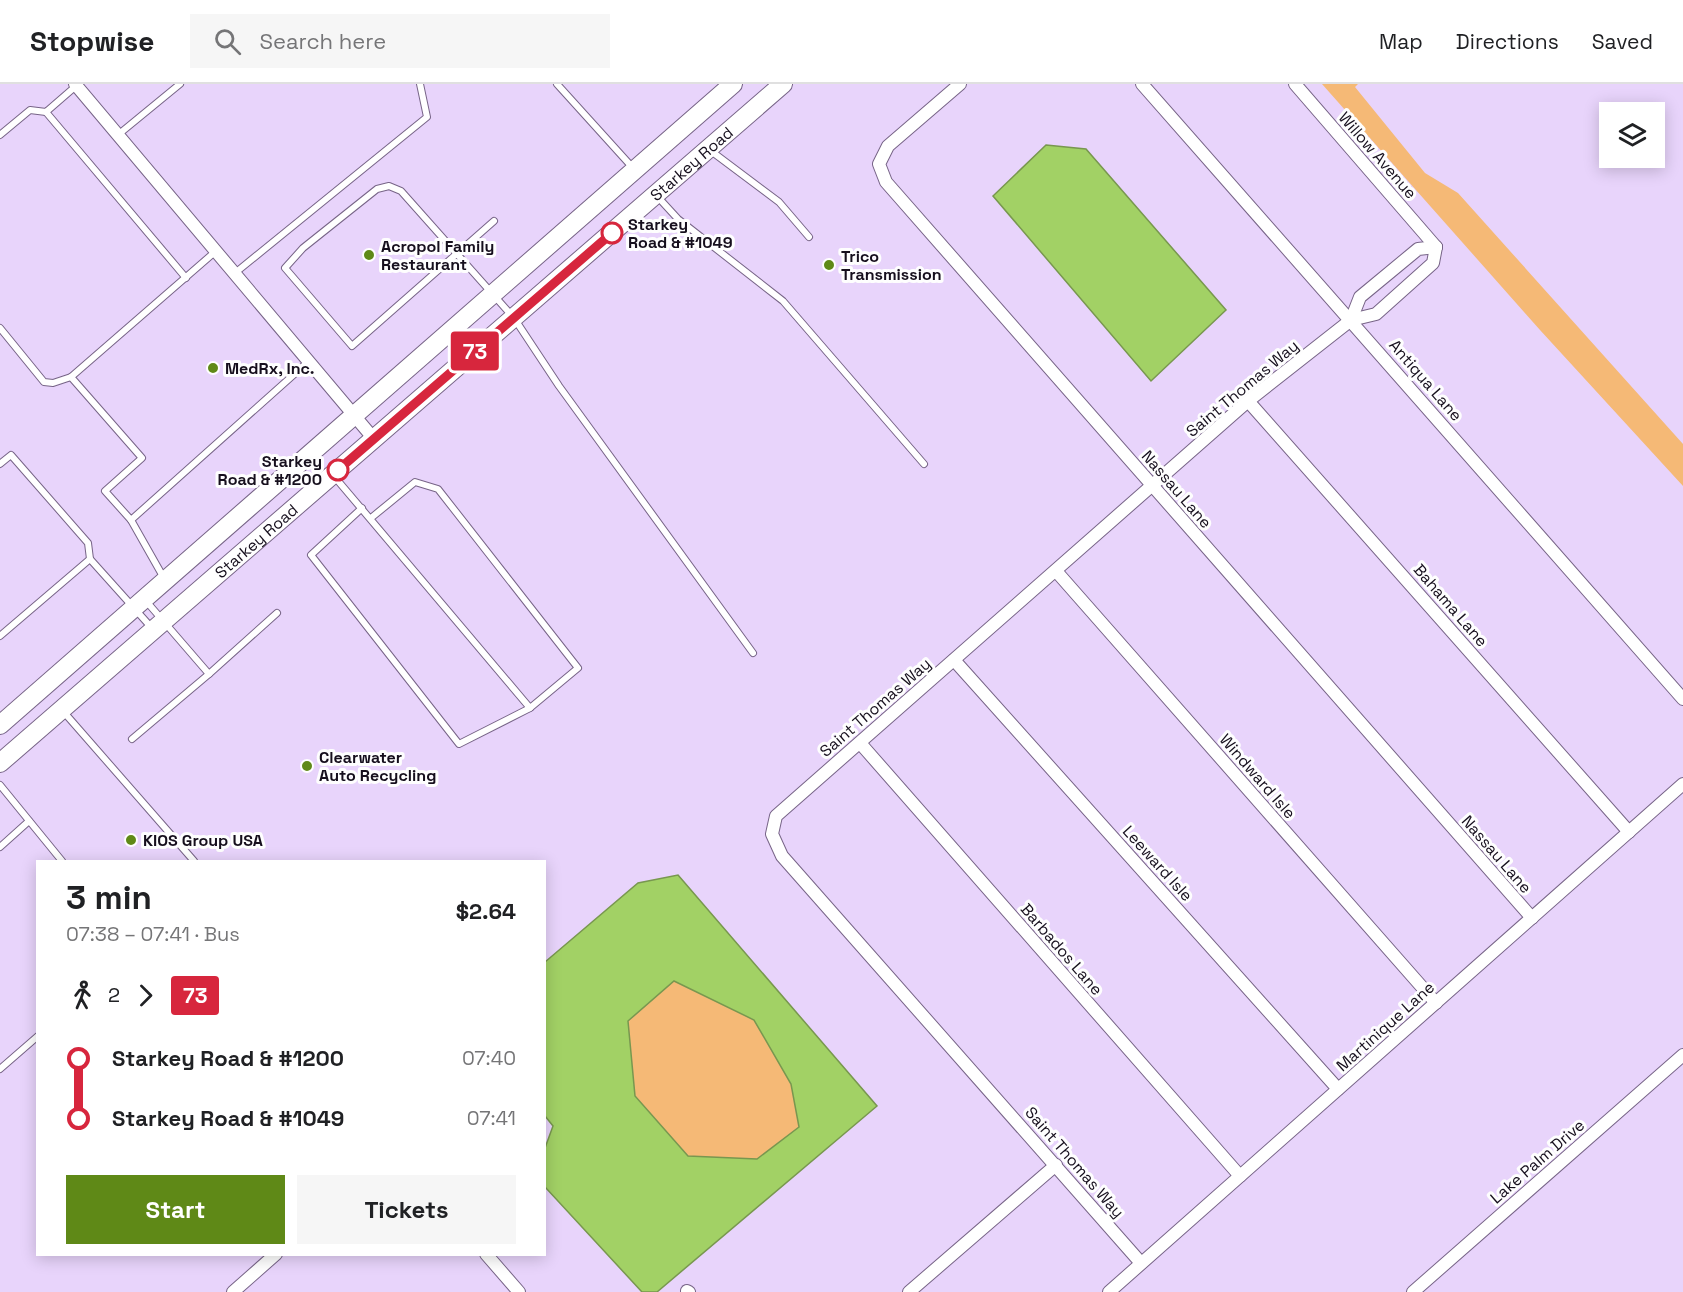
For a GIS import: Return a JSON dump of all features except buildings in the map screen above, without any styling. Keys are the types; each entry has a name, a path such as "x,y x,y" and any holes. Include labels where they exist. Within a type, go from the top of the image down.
{"main road":[{"name":"Starkey Road","path":"0,725 734,84"},
{"name":"Starkey Road","path":"0,763 783,84"}],"street":[{"name":"Nassau Lane","path":"960,84 888,146 879,164 886,182 1532,918"},
{"name":"Antiqua Lane","path":"1142,84 1683,699"},
{"name":"Willow Avenue","path":"1295,84 1436,247"},
{"path":"76,85 374,439"},
{"path":"1351,320 1376,314 1433,263 1436,247"},
{"name":"Saint Thomas Way","path":"1141,1263 782,856 772,834 776,816 1248,401 1351,320 1360,297 1418,249 1436,247"},
{"name":"Bahama Lane","path":"1248,401 1629,832"},
{"name":"Windward Isle","path":"1056,571 1436,1003"},
{"name":"Leeward Isle","path":"954,660 1338,1089"},
{"name":"Barbados Lane","path":"860,743 1240,1176"},
{"name":"Martinique Lane","path":"1109,1292 1683,784"},
{"name":"Lake Palm Drive","path":"1413,1292 1683,1055"},
{"path":"909,1292 1056,1165"},
{"path":"233,1292 274,1256"},
{"path":"488,1256 519,1292"}],"lane":[{"path":"119,134 180,84"},
{"path":"235,273 427,117 420,84"},
{"path":"557,84 635,170"},
{"path":"46,112 76,85"},
{"path":"0,135 30,110 46,112 186,278"},
{"path":"708,149 779,202 809,237"},
{"path":"494,221 458,253 352,346 285,268 303,248 377,189 389,186 401,191 458,253 514,318 559,386 753,652"},
{"path":"656,195 678,219 783,301 924,465"},
{"path":"0,328 44,382 53,383 71,377 216,251"},
{"path":"131,520 309,361"},
{"path":"71,377 142,458 105,491 131,520 165,580"},
{"path":"0,464 11,455 88,543 90,559 139,603 159,626 209,674"},
{"path":"333,474 530,708"},
{"path":"362,508 311,555 459,744 530,708 578,668 438,489 415,482 371,518"},
{"path":"0,636 90,559"},
{"path":"139,603 159,626"},
{"path":"132,739 277,613"},
{"path":"62,709 193,860"},
{"path":"0,785 61,860"},
{"path":"0,847 29,821"},
{"path":"0,1069 36,1038"}],"shaded area":[{"path":"1322,84 1358,84 1355,87 1425,173 1458,193 1683,444 1683,486 1540,330"},
{"path":"1046,145 1086,149 1226,310 1151,381 993,196"},
{"path":"678,875 877,1106 657,1292 642,1292 546,1188 546,1145 553,1126 546,1117 546,961 638,883","holes":["674,981 754,1020 791,1084 799,1127 757,1159 688,1156 635,1096 628,1021"]},
{"path":"674,981 754,1020 791,1084 799,1127 757,1160 688,1156 635,1096 628,1021"}],"bus line":[{"name":"73","path":"338,470 612,233"}],"place":[{"name":"Starkey Road & #1049","path":"612,233"},
{"name":"Acropol Family Restaurant","path":"369,255"},
{"name":"Trico Transmission","path":"829,265"},
{"name":"MedRx, Inc.","path":"213,368"},
{"name":"Starkey Road & #1200","path":"338,470"},
{"name":"Clearwater Auto Recycling","path":"307,766"},
{"name":"KIOS Group USA","path":"131,840"}]}
